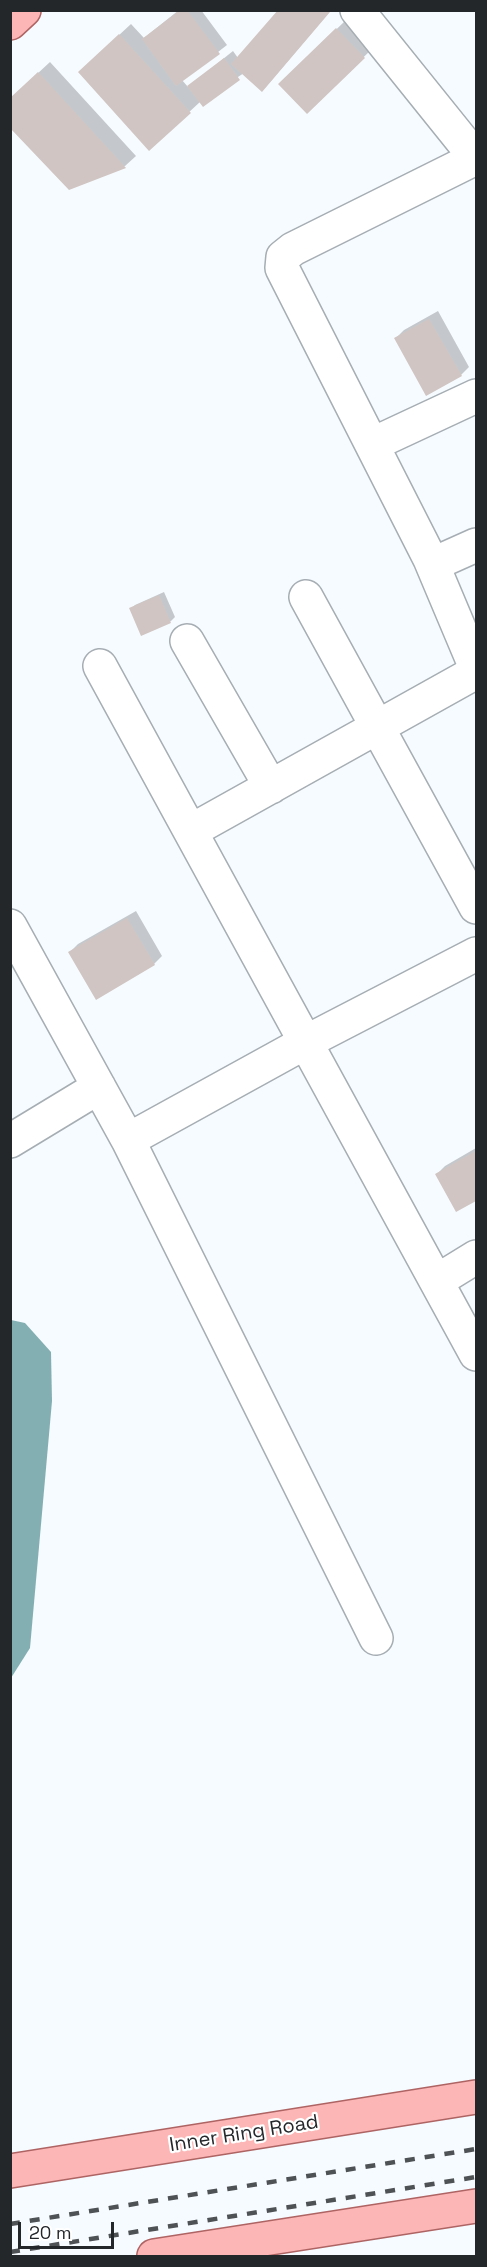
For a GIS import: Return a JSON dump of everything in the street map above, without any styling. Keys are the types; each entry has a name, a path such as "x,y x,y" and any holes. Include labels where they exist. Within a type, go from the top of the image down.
{"main road":[{"path":"10,23 24,10"},
{"name":"Inner Ring Road","path":"10,2171 477,2097"},
{"path":"154,2256 477,2206"}],"street":[{"path":"191,831 477,670 430,559 282,268 282,257 293,249 476,158 357,10"},
{"path":"373,444 477,396"},
{"path":"430,559 438,562 477,545"},
{"path":"306,597 477,908"},
{"path":"187,641 271,787"},
{"path":"100,666 477,1354"},
{"path":"10,926 128,1140 376,1638"},
{"path":"128,1140 306,1042 477,954"},
{"path":"10,1141 99,1088"},
{"path":"437,1281 477,1257"}],"water":[{"path":"11,1320 25,1323 51,1352 52,1401 30,1648 11,1678"}],"building":[{"path":"180,10 187,10 220,54 176,86 142,39"},
{"path":"278,10 330,12 262,92 231,64"},
{"path":"336,28 365,58 307,114 278,84"},
{"path":"119,34 191,113 149,151 78,72"},
{"path":"224,58 240,80 203,107 187,86"},
{"path":"38,72 126,168 69,190 10,128 10,98"},
{"path":"429,319 462,376 426,396 394,338"},
{"path":"159,595 171,623 141,636 129,608"},
{"path":"127,918 155,965 96,1000 68,952"},
{"path":"476,1151 476,1201 456,1212 435,1174"}],"railway":[{"path":"10,2224 476,2149"},
{"path":"10,2252 476,2177"}]}
